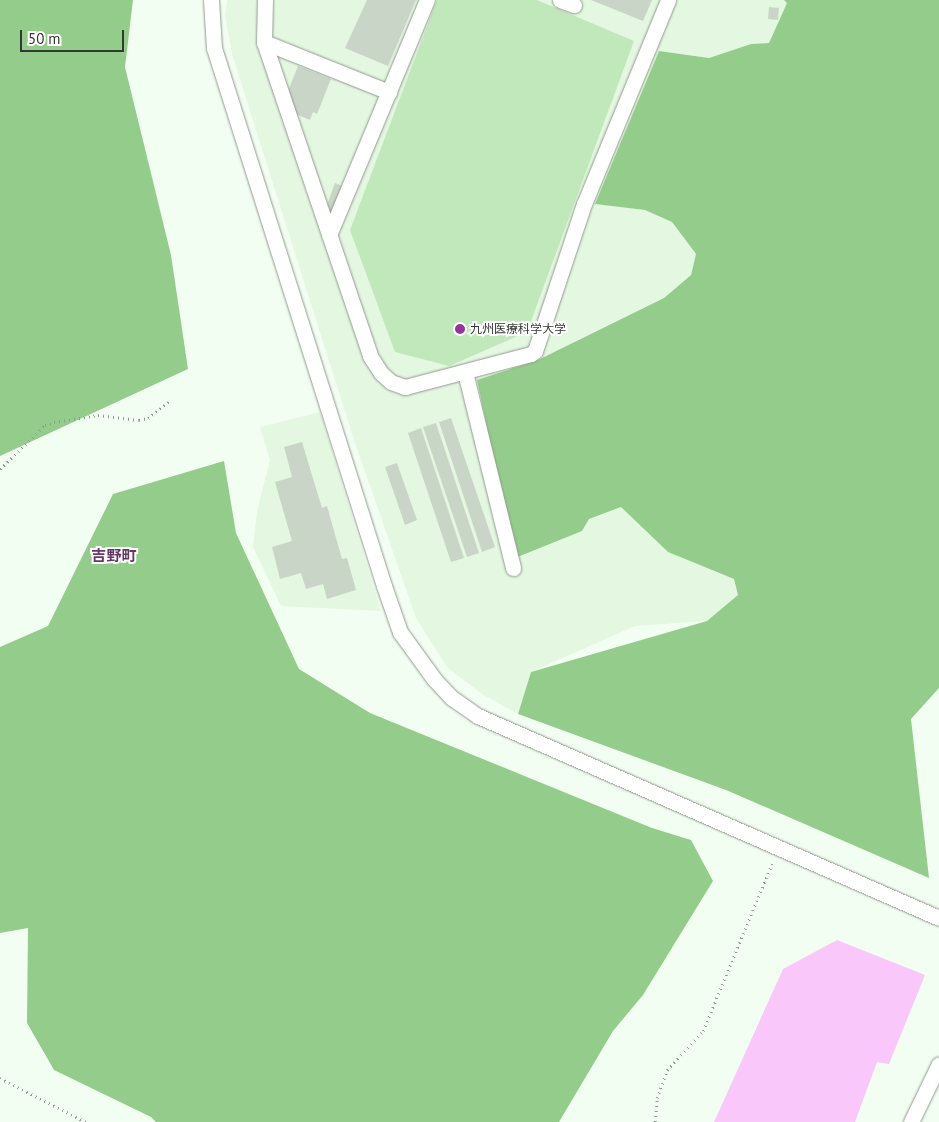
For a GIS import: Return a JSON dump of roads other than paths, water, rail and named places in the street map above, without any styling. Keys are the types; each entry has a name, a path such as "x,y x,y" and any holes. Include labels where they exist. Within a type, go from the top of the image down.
{"street":[{"path":"211,0 214,48 400,632 434,680 452,698 478,716 939,918"},
{"path":"265,0 264,42 370,356 381,373 391,382 405,387 466,372 531,354 535,351 584,204 668,0"},
{"path":"330,235 427,0"},
{"path":"264,42 389,92"},
{"path":"466,372 513,568"},
{"path":"912,1122 939,1064"}],"place":[{"name":"九州医療科学大学","path":"460,329"}],"district":[{"name":"吉野町","path":"114,556"}]}
